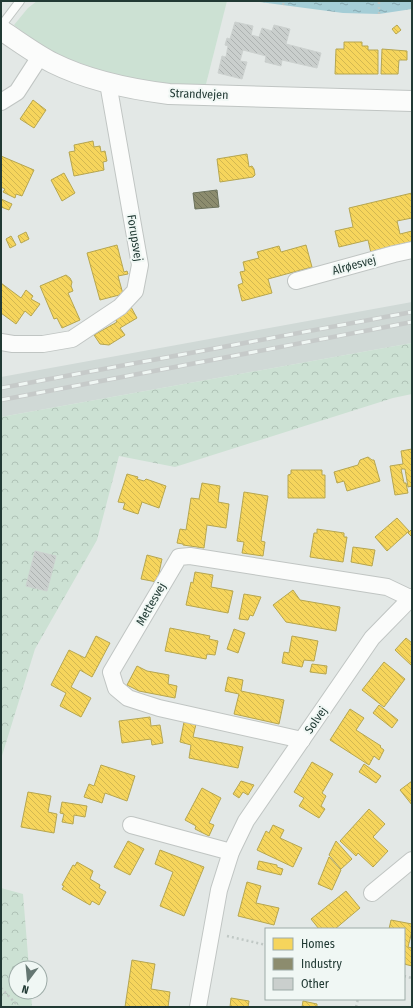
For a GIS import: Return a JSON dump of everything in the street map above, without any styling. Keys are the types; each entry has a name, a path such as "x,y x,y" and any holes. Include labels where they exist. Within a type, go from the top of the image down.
{"street":[{"name":"Strandvejen","path":"1,30 40,55 73,72 140,91 169,94 412,101"},
{"path":"1,102 16,92 40,55"},
{"name":"Forupsvej","path":"1,342 13,344 43,344 72,339 120,307 135,291 140,265 108,83"},
{"name":"Alrøesvej","path":"296,281 412,250"},
{"name":"Mettesvej","path":"302,740 159,708 128,698 116,688 112,672 179,558 190,556 387,588 411,598"},
{"name":"Solvej","path":"198,1007 219,890 231,852 246,821 372,638 411,598"},
{"path":"131,826 231,852"},
{"path":"372,893 412,860"}],"lane":[{"path":"1,26 20,1"}],"path":[{"path":"283,5 284,1"},
{"path":"379,14 380,1"},
{"path":"211,932 265,945"},
{"path":"1,988 19,1007"}],"shaded area":[{"path":"412,302 412,343 1,417 1,377"}],"green space":[{"path":"37,1 227,1 205,88 128,80 49,52 14,25 28,8"},
{"path":"412,343 412,394 393,398 175,467 119,456 97,540 35,649 1,759 1,417"},
{"path":"1,888 23,894 28,960 8,960 8,1000 32,1000 32,1007 1,1007"}],"water":[{"path":"252,1 412,1 412,9 379,14 343,13"}],"building: Homes":[{"path":"397,25 401,30 396,34 392,29"},
{"path":"344,42 362,42 362,46 368,46 368,50 378,50 378,74 335,74 336,49 344,49"},
{"path":"382,49 407,51 407,60 399,60 398,74 381,74"},
{"path":"33,100 46,110 34,128 20,119"},
{"path":"93,141 94,147 100,146 101,152 105,151 107,161 103,162 104,170 74,176 69,152 75,151 74,145"},
{"path":"247,154 249,167 252,166 255,175 253,177 220,182 217,159"},
{"path":"1,156 34,170 22,196 16,194 15,198 3,192 5,189 1,187"},
{"path":"64,173 75,193 62,201 51,180"},
{"path":"412,193 412,218 397,221 400,234 412,231 412,243 371,253 368,240 339,247 335,231 353,227 349,208"},
{"path":"1,199 12,204 9,210 1,207"},
{"path":"26,232 29,239 21,243 18,236"},
{"path":"11,236 16,245 10,248 6,239"},
{"path":"117,245 124,272 127,271 128,274 118,276 123,294 100,300 87,253"},
{"path":"306,245 312,267 268,279 272,293 242,301 238,285 243,283 240,272 245,271 243,262 259,258 257,252 279,246 281,252"},
{"path":"66,275 72,282 71,286 73,291 68,293 80,320 62,328 57,318 54,319 40,286"},
{"path":"1,283 21,298 26,290 33,296 31,299 40,304 31,316 25,311 16,324 1,313"},
{"path":"131,307 137,318 120,328 125,335 109,345 100,344 94,335 117,322 114,317"},
{"path":"412,449 412,486 408,487 405,469 401,469 408,493 395,495 390,466 403,464 401,451"},
{"path":"368,457 374,460 380,481 347,491 344,481 337,483 334,472 358,465 360,460"},
{"path":"291,470 322,470 322,475 325,475 325,498 288,498 288,475 291,474"},
{"path":"127,474 138,477 137,479 144,481 146,479 166,486 159,508 142,502 138,514 123,509 125,503 118,502"},
{"path":"202,483 220,486 218,502 229,504 226,528 207,525 204,548 177,543 180,529 186,530 191,498 199,499"},
{"path":"244,492 268,496 261,541 265,542 263,556 242,553 244,542 237,541"},
{"path":"397,518 409,531 387,551 375,537"},
{"path":"317,529 344,533 344,537 347,537 343,562 310,557 314,533 317,533"},
{"path":"412,529 412,537 408,533"},
{"path":"353,547 375,550 372,566 351,562"},
{"path":"147,555 162,559 157,582 141,579"},
{"path":"195,572 213,575 211,587 233,591 228,613 186,605 191,582 193,583"},
{"path":"293,590 300,600 340,607 336,631 286,622 273,605"},
{"path":"244,594 261,597 253,616 250,615 248,620 239,619"},
{"path":"170,628 210,636 209,639 218,641 215,655 207,654 206,659 165,651"},
{"path":"234,629 245,633 238,653 227,649"},
{"path":"96,636 110,643 92,677 80,670 71,687 91,698 81,717 60,706 66,693 51,685 69,650 85,658"},
{"path":"292,636 318,641 314,661 304,660 302,667 282,663 284,652 289,653"},
{"path":"406,638 412,643 412,666 395,650"},
{"path":"384,662 405,679 384,707 362,690"},
{"path":"312,664 327,666 326,674 310,672"},
{"path":"137,666 147,671 169,675 168,684 177,686 175,698 139,691 127,685"},
{"path":"228,677 243,680 241,691 284,700 279,724 234,714 239,694 225,691"},
{"path":"379,705 398,720 392,728 373,713"},
{"path":"350,709 364,718 356,730 381,746 380,747 384,750 379,760 374,756 369,765 330,740"},
{"path":"150,717 151,726 160,725 163,743 152,745 151,739 122,743 119,721"},
{"path":"184,722 196,724 193,737 243,747 238,768 189,758 191,745 180,742"},
{"path":"312,762 333,774 322,793 326,796 321,806 325,809 319,818 299,806 304,798 294,792"},
{"path":"364,764 381,776 376,783 359,772"},
{"path":"101,765 135,776 127,801 105,793 102,803 84,797 89,784 94,786"},
{"path":"241,781 254,785 248,795 243,792 239,798 233,794"},
{"path":"412,781 412,805 400,790"},
{"path":"202,788 221,798 209,823 214,825 209,836 195,829 196,826 185,820"},
{"path":"28,792 51,796 48,812 57,814 54,833 21,827"},
{"path":"62,802 87,806 85,817 74,815 73,824 62,822 64,814 60,813"},
{"path":"369,809 385,824 373,837 388,851 373,867 358,853 356,856 340,841"},
{"path":"273,825 284,830 280,838 302,848 293,867 257,850 266,831 269,833"},
{"path":"128,841 144,849 130,875 114,867"},
{"path":"336,841 352,859 341,869 329,855"},
{"path":"160,850 204,867 184,916 160,906 173,872 155,864"},
{"path":"329,857 341,870 332,890 318,884"},
{"path":"259,861 277,865 277,867 283,869 281,875 257,869"},
{"path":"77,862 93,871 90,879 100,885 99,888 106,892 99,905 92,901 90,905 62,889 64,886 62,885 73,865 75,866"},
{"path":"247,882 261,886 256,903 279,908 274,925 238,916"},
{"path":"346,891 360,908 336,928 318,928 311,919"},
{"path":"391,920 412,924 408,947 412,948 412,966 405,964 405,928 389,928"},
{"path":"132,960 155,964 151,989 170,992 168,1007 125,1007"},
{"path":"231,998 249,1001 248,1007 230,1007"},
{"path":"303,1001 317,1004 317,1007 302,1007"}],"building: Industry":[{"path":"217,190 219,207 195,209 193,193"}],"building: Other":[{"path":"235,22 253,26 251,35 259,37 262,28 272,31 274,25 290,29 286,44 321,53 317,68 282,60 281,66 265,62 266,56 243,50 240,61 247,62 242,79 218,73 222,56 226,57 228,46 225,45 227,38 230,39"},
{"path":"35,551 56,556 47,591 26,586"}],"railway":[{"path":"1,388 412,312"},
{"path":"1,400 412,322"}]}
